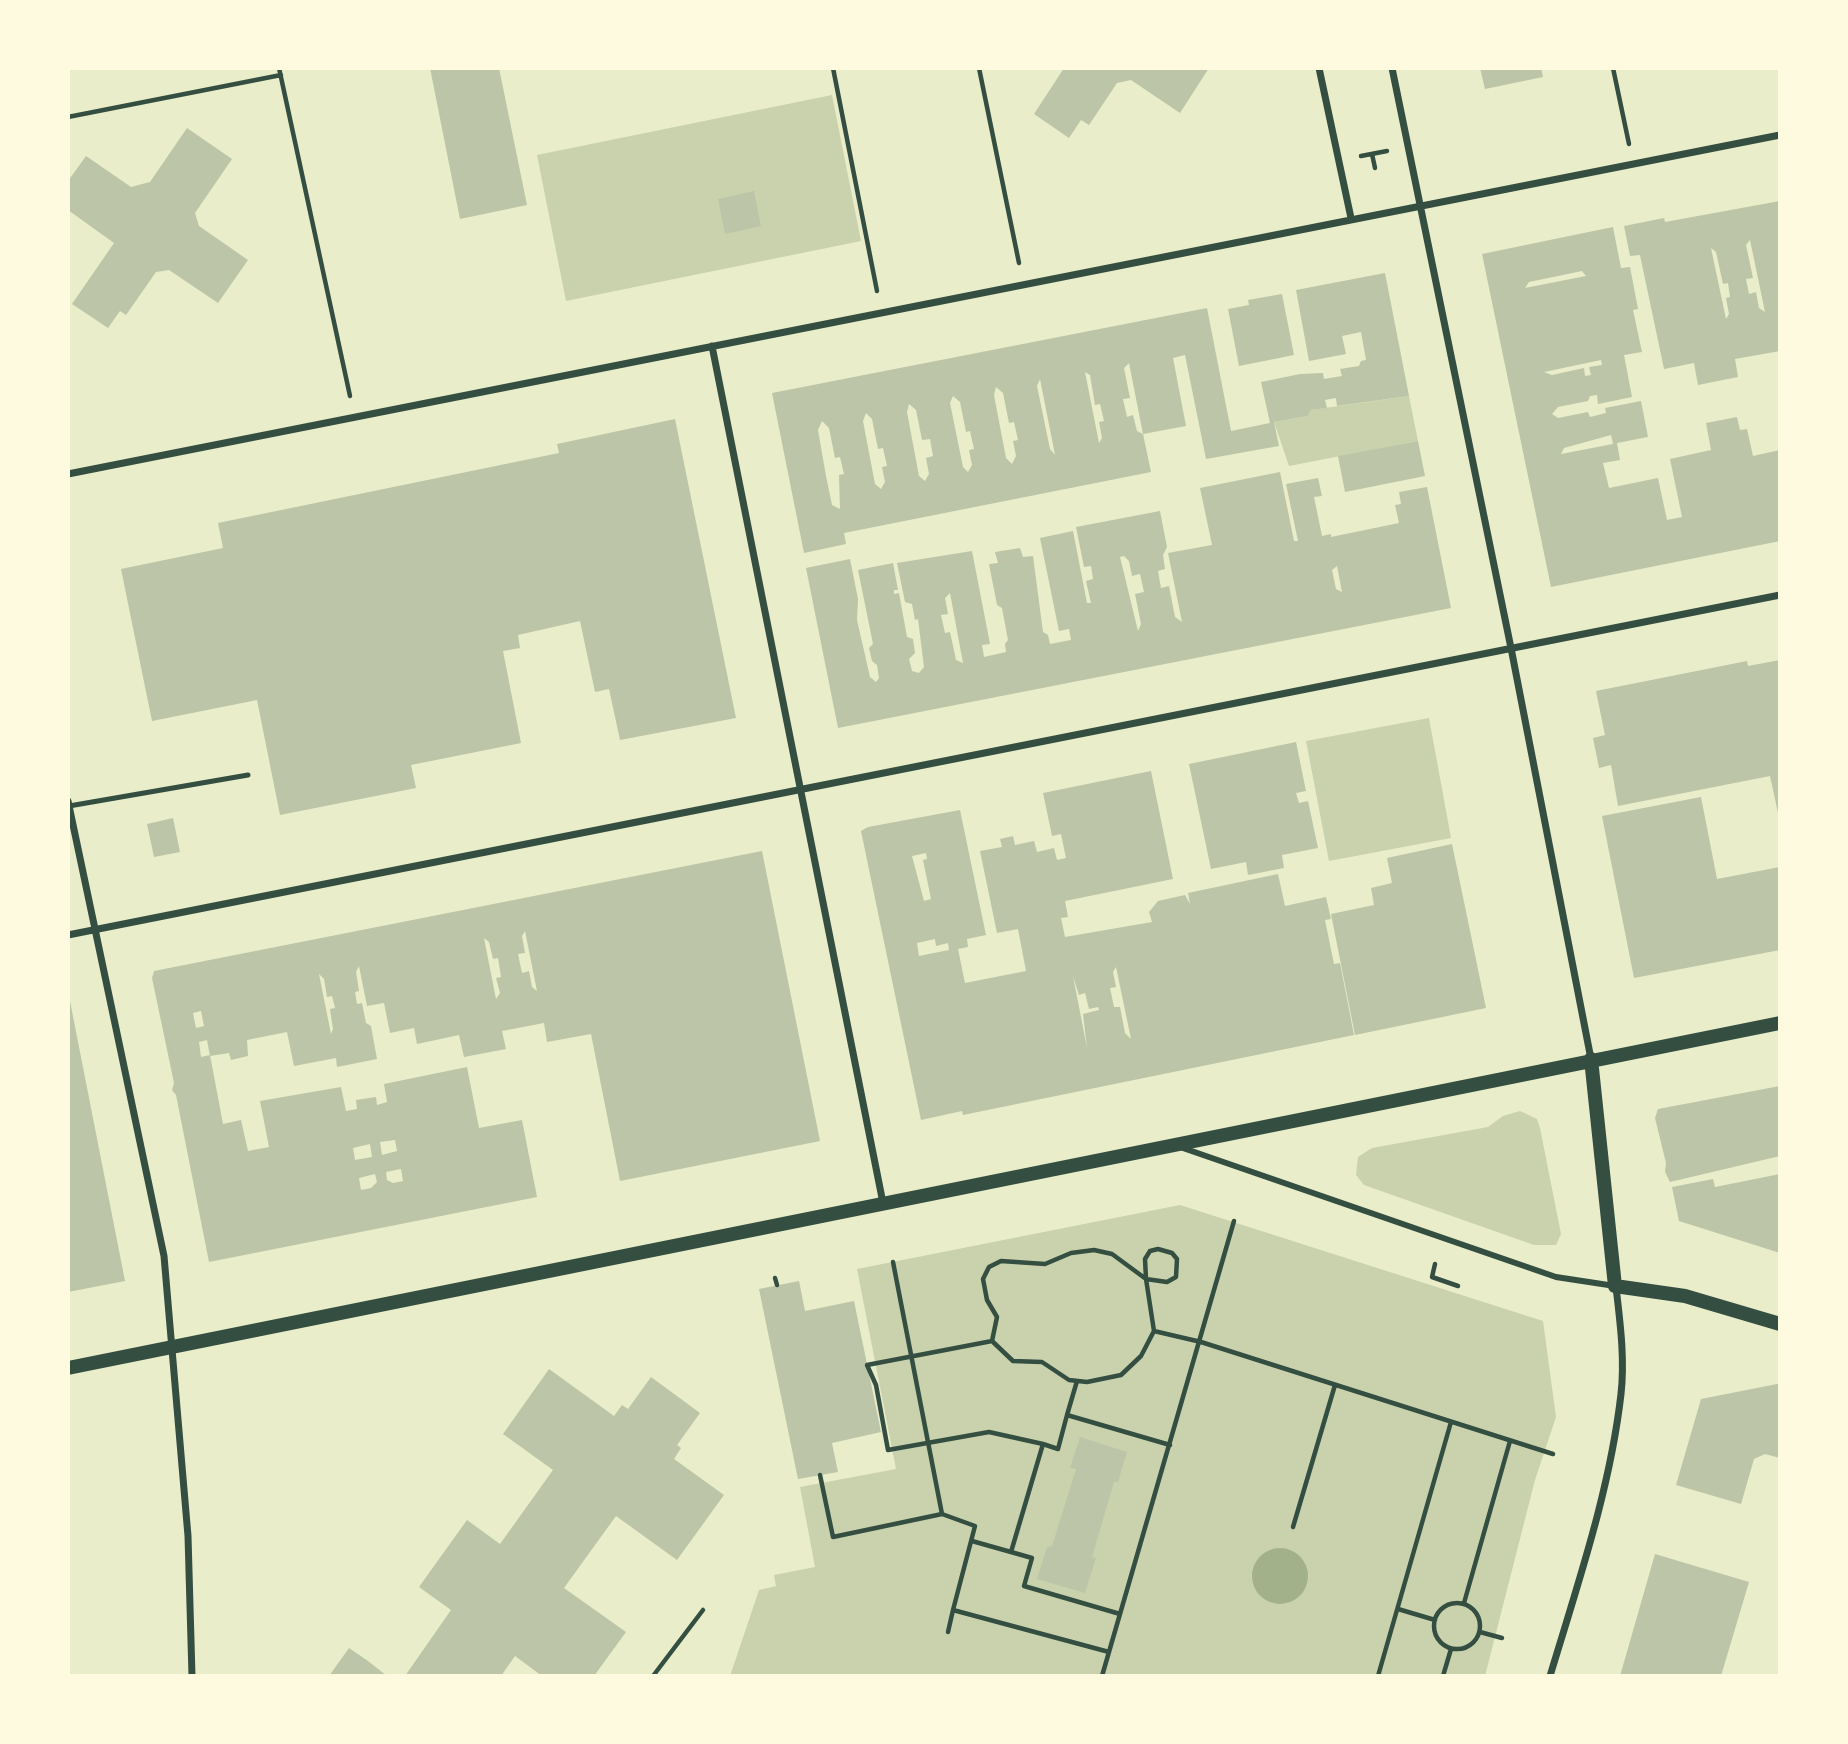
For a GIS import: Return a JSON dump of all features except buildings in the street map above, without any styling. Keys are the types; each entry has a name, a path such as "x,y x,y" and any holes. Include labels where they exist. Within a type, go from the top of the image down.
{"main road":[{"path":"68,1368 1780,1023"},
{"path":"1591,1059 1615,1286 1685,1296 1780,1324"}],"street":[{"path":"1319,68 1351,218"},
{"path":"1392,68 1511,648 1591,1059"},
{"path":"68,474 1420,204 1780,135"},
{"path":"712,346 883,1203"},
{"path":"68,935 1780,595"},
{"path":"69,804 164,1256 174,1348 188,1536 192,1676"},
{"path":"1172,1144 1556,1277 1615,1286 1621,1333 1621,1393 1600,1507 1550,1676"}],"lane":[{"path":"69,804 248,775"}],"path":[{"path":"279,68 355,417"},
{"path":"833,68 881,312"},
{"path":"979,68 1023,284"},
{"path":"1612,68 1633,162"},
{"path":"68,117 281,75"},
{"path":"1356,156 1395,150"},
{"path":"1372,154 1375,168"},
{"path":"1102,1676 1201,1342 1234,1220"},
{"path":"992,1341 997,1317 987,1300 983,1279 989,1268 1000,1261 1045,1264 1071,1254 1094,1250 1112,1254 1146,1279 1167,1282 1175,1277 1177,1259 1166,1249 1150,1251 1145,1259 1146,1279 1154,1331 1141,1356 1121,1375 1087,1382 1069,1380 1042,1362 1013,1361 992,1341"},
{"path":"893,1262 942,1514"},
{"path":"1435,1264 1432,1277 1458,1286"},
{"path":"775,1278 777,1285"},
{"path":"1154,1331 1201,1342 1553,1454"},
{"path":"992,1341 867,1364 876,1385 888,1450 989,1432 1058,1449 1077,1381"},
{"path":"1293,1527 1335,1385"},
{"path":"1068,1415 1170,1445"},
{"path":"1378,1676 1451,1422"},
{"path":"1464,1603 1510,1441"},
{"path":"1011,1552 1043,1444"},
{"path":"820,1475 832,1537 942,1514 975,1525 948,1632"},
{"path":"972,1541 1032,1558 1024,1586 1120,1614"},
{"path":"1434,1620 1446,1606 1464,1603"},
{"path":"1434,1620 1437,1638 1451,1649 1469,1646 1480,1632 1478,1615 1464,1603"},
{"path":"1398,1609 1434,1620"},
{"path":"654,1675 703,1610"},
{"path":"953,1610 1109,1652"},
{"path":"1480,1632 1502,1638"},
{"path":"1443,1676 1451,1649"}],"shaded area":[{"path":"832,95 861,241 566,301 537,155"},
{"path":"1409,396 1418,441 1289,466 1274,422 1308,416 1311,410"},
{"path":"1429,718 1451,838 1329,861 1306,741"},
{"path":"1520,1111 1537,1119 1540,1128 1561,1234 1556,1245 1534,1245 1364,1185 1356,1175 1358,1157 1372,1148 1488,1127 1503,1116"},
{"path":"1180,1205 1543,1321 1556,1417 1535,1480 1485,1676 730,1676 759,1590 776,1586 774,1575 815,1567 800,1487 896,1469 857,1269"},
{"path":"1274,1548 1286,1548 1296,1552 1304,1560 1308,1576 1304,1592 1296,1600 1286,1604 1274,1604 1264,1600 1256,1592 1252,1582 1252,1570 1256,1560 1264,1552"}]}
